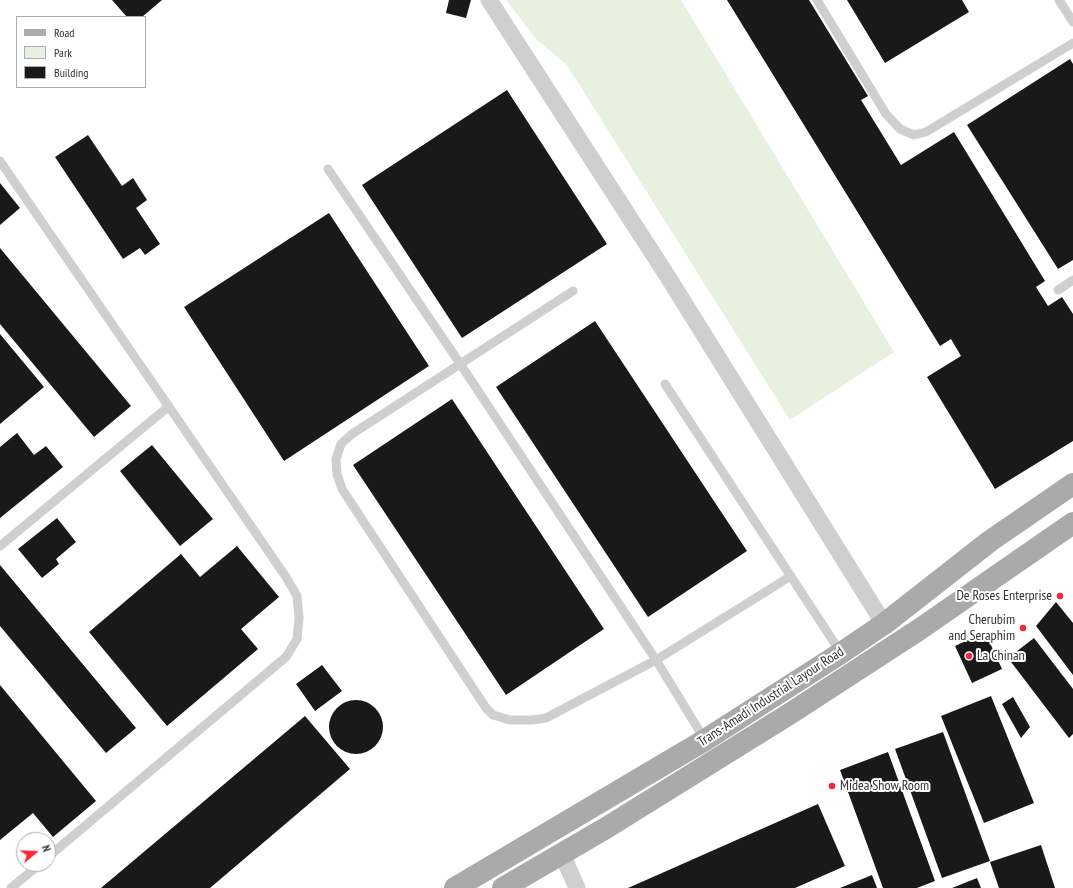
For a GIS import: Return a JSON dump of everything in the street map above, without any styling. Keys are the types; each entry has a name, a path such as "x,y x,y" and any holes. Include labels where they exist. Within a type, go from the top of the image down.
{"main road":[{"name":"Trans-Amadi Industrial Layour Road","path":"455,888 705,740 841,653 884,624 990,541 1073,484"},
{"name":"Trans-Amadi Industrial Layour Road","path":"503,888 562,854 797,709 920,629 1073,523"}],"street":[{"path":"489,0 668,277 884,624"},
{"path":"562,854 577,888"}],"lane":[{"path":"817,0 886,114 900,129 914,135 926,132 1073,43"},
{"path":"1059,0 1073,22"},
{"path":"0,161 286,577 297,596 299,618 296,639 286,657 56,850"},
{"path":"328,169 461,365 656,660 705,740"},
{"path":"1058,290 1073,280"},
{"path":"573,291 461,365 352,434 340,444 336,459 337,474 346,496 486,708 493,715 510,720 532,720 546,718 656,660 791,576"},
{"path":"665,384 841,653"},
{"path":"0,546 168,407"},
{"path":"12,888 31,872"}],"green space":[{"path":"506,0 681,0 894,352 790,420 567,65 537,40"}],"building":[{"path":"112,0 162,0 143,16 126,16"},
{"path":"449,0 471,0 466,18 446,13"},
{"path":"727,0 809,0 868,96 861,100 901,165 954,132 1045,281 1036,287 1048,306 1062,297 1073,314 1073,441 995,489 927,377 961,356 951,339 940,346"},
{"path":"847,0 962,0 969,12 885,63"},
{"path":"1070,59 1073,64 1073,260 1058,269 967,125"},
{"path":"507,90 607,244 462,338 362,185"},
{"path":"88,135 122,186 133,178 147,200 136,208 160,244 145,255 140,248 123,259 55,157"},
{"path":"0,183 20,208 0,225"},
{"path":"329,213 429,366 284,461 184,307"},
{"path":"0,248 131,406 94,437 0,324"},
{"path":"595,321 747,551 648,617 496,387"},
{"path":"0,334 44,387 0,424"},
{"path":"452,399 604,629 506,695 353,465"},
{"path":"17,433 34,455 46,446 63,467 0,518 0,447"},
{"path":"152,445 213,519 180,546 120,471"},
{"path":"57,518 76,542 56,559 59,564 42,578 18,549"},
{"path":"237,546 279,597 241,629 258,649 167,726 89,632 181,554 200,577"},
{"path":"0,565 136,728 106,753 0,626"},
{"path":"1056,602 1073,623 1073,675 1036,626"},
{"path":"985,632 1002,669 972,683 955,646"},
{"path":"1034,638 1073,689 1073,734 1069,738 1008,658"},
{"path":"322,665 342,691 315,711 296,684"},
{"path":"0,685 96,801 56,834 56,832 49,832 33,813 0,840"},
{"path":"991,696 1034,803 984,823 941,716"},
{"path":"1013,697 1030,727 1021,738 1002,704"},
{"path":"356,700 366,702 375,708 381,717 383,727 381,737 375,746 366,752 356,754 346,752 337,746 331,737 329,727 331,717 337,708 346,702"},
{"path":"305,716 350,769 210,888 101,888"},
{"path":"943,732 990,861 942,878 895,749"},
{"path":"888,752 935,881 917,888 883,888 840,770"},
{"path":"818,804 845,866 795,888 628,888"},
{"path":"1041,845 1055,888 999,888 990,862"},
{"path":"872,875 877,888 840,888"},
{"path":"977,878 981,888 952,888"}],"place":[{"name":"De Roses Enterprise","path":"1060,596"},
{"name":"Cherubim and Seraphim","path":"1023,628"},
{"name":"La Chinan","path":"969,656"},
{"name":"Midea Show Room","path":"832,786"}]}
